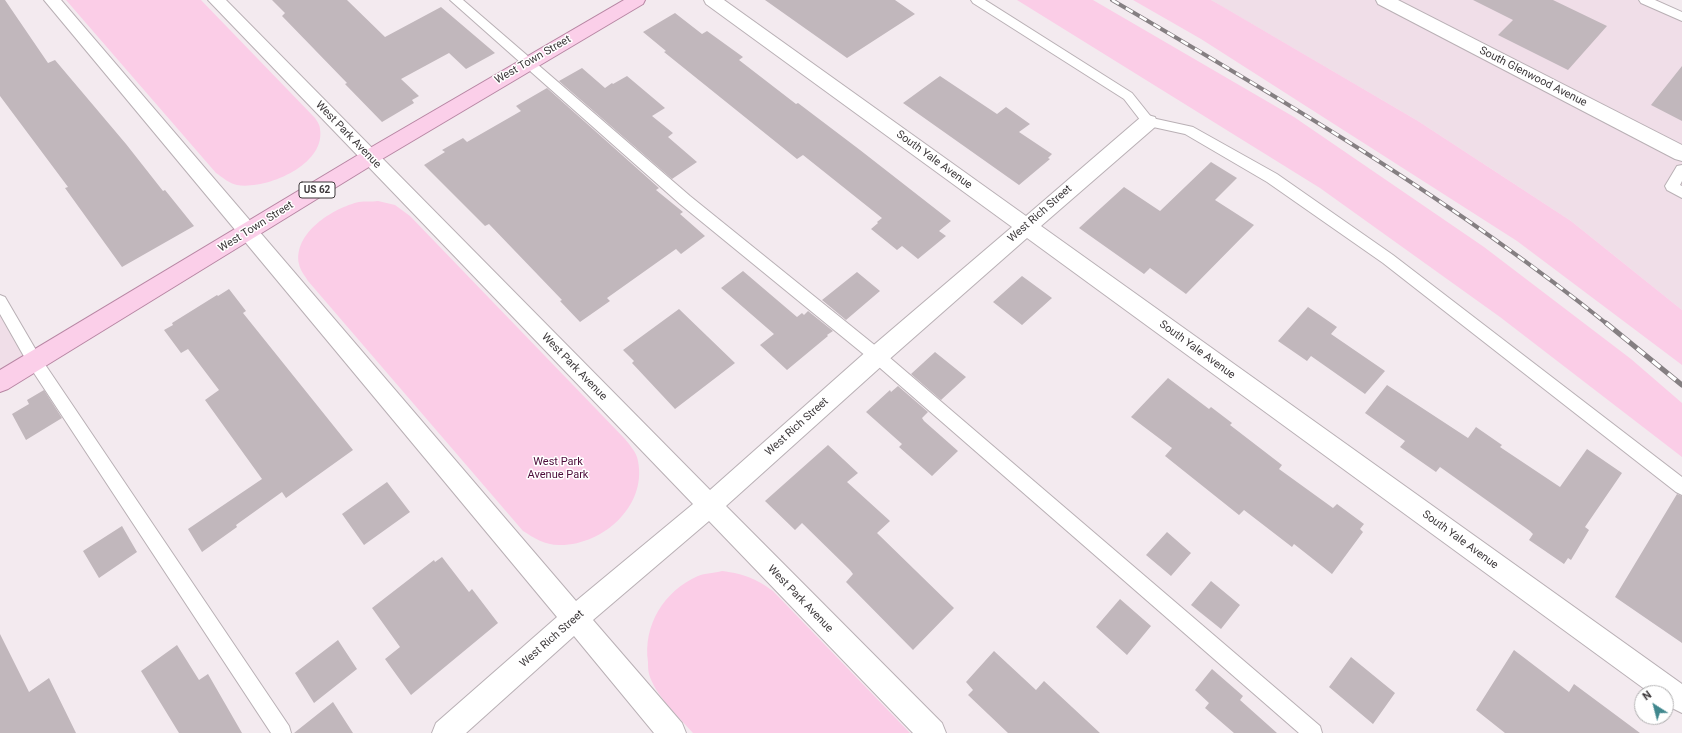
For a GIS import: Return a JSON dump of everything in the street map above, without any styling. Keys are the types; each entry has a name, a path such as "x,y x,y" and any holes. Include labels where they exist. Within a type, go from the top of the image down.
{"main road":[{"name":"West Town Street","path":"0,382 248,233 370,157 527,63 637,0"}],"street":[{"path":"52,0 672,733"},
{"name":"West Park Avenue","path":"216,0 932,733"},
{"name":"South Yale Avenue","path":"712,0 1682,700"},
{"name":"South Glenwood Avenue","path":"1384,0 1682,154"},
{"name":"West Rich Street","path":"446,733 575,618 709,506 877,356 1148,122"}],"lane":[{"path":"456,0 685,200 877,356 1313,733"},
{"path":"977,0 1128,96 1148,122 1188,130 1272,178 1388,259 1682,487"},
{"path":"1645,0 1682,17"},
{"path":"1682,170 1672,186 1682,193"},
{"path":"0,301 35,362 282,733"}],"shaded area":[{"path":"1211,0 1645,0 1682,17 1682,310 1571,221 1418,121"},
{"path":"0,301 35,362 0,382"}],"green space":[{"path":"66,0 201,0 315,118 320,129 319,142 314,154 304,164 278,179 249,186 237,185 226,180 216,173"},
{"path":"1017,0 1093,0 1294,117 1484,247 1631,359 1682,403 1682,457 1500,317 1320,188"},
{"path":"1133,0 1211,0 1418,121 1571,221 1682,310 1682,365 1517,241 1201,39"},
{"name":"West Park Avenue Park","path":"378,201 395,205 410,216 625,439 635,452 639,474 636,491 630,506 619,519 606,530 592,538 576,543 559,545 554,545 536,539 523,531 301,271 299,264 299,253 302,242 308,232 327,216 349,205 359,202"},
{"path":"722,571 749,577 773,591 910,733 693,733 668,705 656,690 652,682 648,668 647,648 649,635 658,611 675,591 686,582 698,576"}],"building":[{"path":"0,0 5,0 48,63 55,60 126,144 163,191 165,190 194,226 122,267 65,188 68,187 0,96"},
{"path":"272,0 347,0 385,37 441,7 495,53 466,69 449,53 401,79 419,96 412,100 414,103 382,122 345,84 347,83 282,16 285,13"},
{"path":"765,0 895,0 915,14 847,58"},
{"path":"1473,0 1553,0 1607,26 1568,70 1498,35 1513,20"},
{"path":"675,13 702,34 707,31 743,57 739,60 796,104 798,103 860,150 951,221 939,231 946,236 918,259 902,246 897,250 871,229 882,218 803,155 797,159 664,52 666,51 643,32"},
{"path":"1682,66 1682,121 1651,105"},
{"path":"582,68 605,88 627,76 665,108 652,116 673,133 668,137 697,162 672,179 559,81"},
{"path":"940,76 997,114 1006,107 1030,124 1019,132 1052,154 1048,158 1050,159 1019,185 903,103"},
{"path":"547,88 659,188 656,190 683,212 680,214 705,236 681,254 676,249 607,298 610,301 580,322 560,301 562,300 489,224 485,226 424,165 445,152 442,150 463,138 467,142 521,111 516,106"},
{"path":"1211,162 1237,178 1215,200 1254,225 1186,294 1150,268 1144,274 1079,228 1124,187 1160,211"},
{"path":"743,271 797,317 802,313 804,315 808,311 833,331 787,370 760,345 774,334 721,288"},
{"path":"857,272 880,291 846,320 822,300"},
{"path":"1022,276 1052,298 1022,325 993,302"},
{"path":"229,289 246,311 243,313 353,450 286,498 282,492 202,552 188,529 262,479 205,400 219,390 188,349 181,353 164,330 173,325 172,323"},
{"path":"1308,307 1337,327 1331,334 1385,371 1365,394 1311,356 1307,361 1278,341"},
{"path":"679,309 735,363 675,409 632,363 634,361 623,350"},
{"path":"935,352 966,377 941,400 911,374"},
{"path":"1168,378 1209,409 1211,407 1232,423 1230,425 1282,465 1279,469 1333,508 1337,504 1364,524 1360,529 1363,532 1332,574 1294,544 1292,547 1244,510 1239,515 1165,456 1172,448 1131,417"},
{"path":"1387,385 1468,438 1476,427 1502,445 1500,447 1560,487 1587,449 1622,473 1585,527 1589,530 1571,560 1568,558 1564,564 1529,540 1533,534 1530,531 1440,467 1436,472 1400,447 1405,441 1365,413"},
{"path":"898,386 928,412 922,418 924,421 958,451 932,476 899,447 902,444 866,412 890,390 891,392"},
{"path":"44,390 62,418 26,440 12,414 29,404 27,400"},
{"path":"828,445 858,473 847,482 890,521 877,533 954,608 913,650 846,582 853,574 850,570 802,523 795,530 765,501"},
{"path":"387,482 410,512 364,545 342,514"},
{"path":"1677,494 1682,496 1682,643 1615,597"},
{"path":"122,526 137,552 99,578 83,551"},
{"path":"1167,532 1191,553 1171,576 1146,555"},
{"path":"442,557 469,592 472,589 498,623 411,695 385,659 400,647 372,608 434,560 435,562"},
{"path":"1211,581 1240,605 1221,629 1191,605"},
{"path":"1120,599 1151,626 1127,655 1096,627"},
{"path":"0,634 29,692 49,678 76,733 0,733"},
{"path":"338,640 357,669 314,703 295,673"},
{"path":"177,645 199,680 208,674 242,733 179,733 141,671"},
{"path":"1514,650 1569,692 1574,684 1640,733 1505,733 1476,710"},
{"path":"994,651 1036,690 1044,681 1100,733 1008,733 968,695 973,690 966,682"},
{"path":"1351,657 1395,693 1373,724 1329,687"},
{"path":"1212,669 1243,696 1240,700 1277,733 1234,733 1205,708 1209,703 1195,690"},
{"path":"333,702 353,733 294,733"}],"railway":[{"path":"1112,0 1240,75 1428,193 1489,235 1607,324"},
{"path":"1606,323 1682,385"}]}
